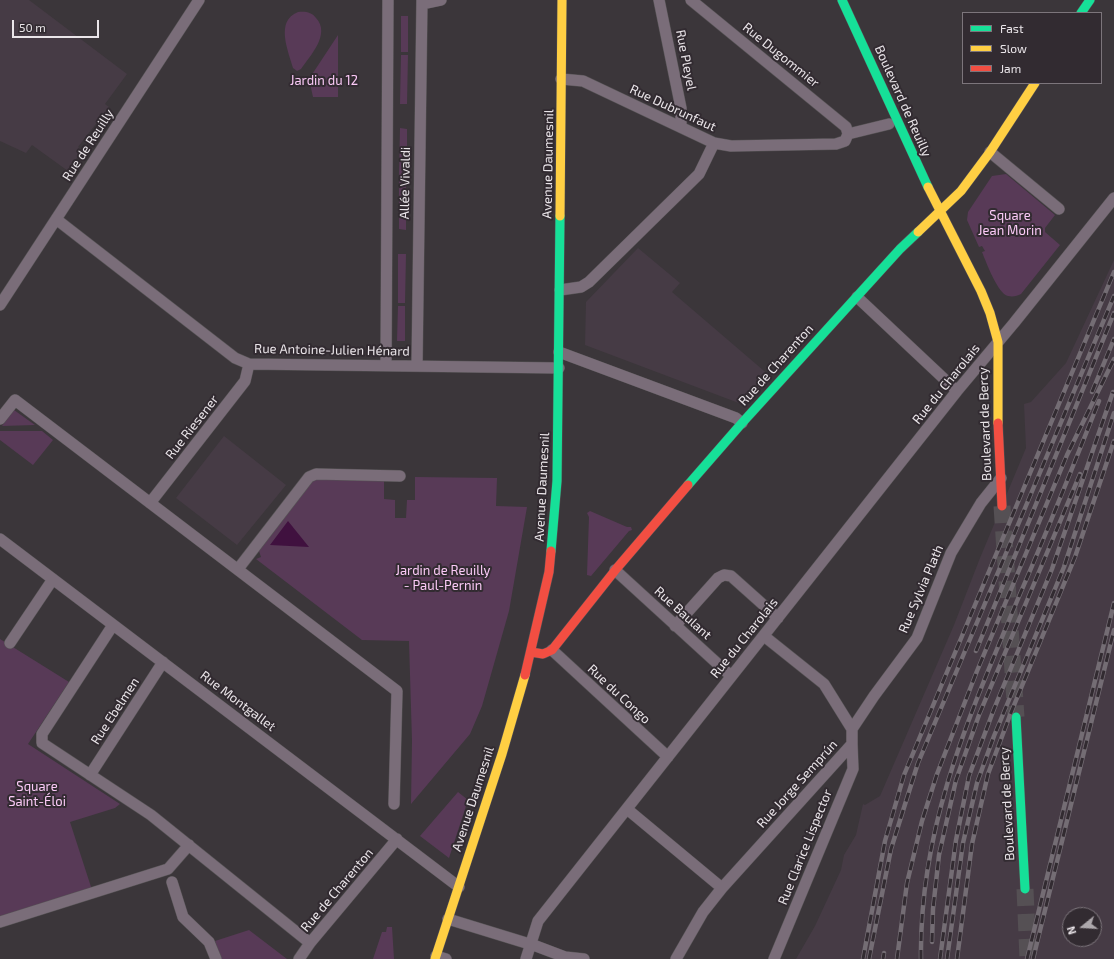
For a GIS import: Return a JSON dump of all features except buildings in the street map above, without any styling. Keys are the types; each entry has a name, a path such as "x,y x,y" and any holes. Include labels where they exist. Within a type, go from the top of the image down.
{"main road":[{"name":"Avenue Daumesnil","path":"439,958 448,919 502,754 531,652 549,572 557,481 562,0"},
{"name":"Boulevard de Reuilly","path":"842,0 939,212"},
{"path":"1082,12 1090,0"},
{"name":"Rue de Charenton","path":"552,650 615,570 742,424 900,249 961,191 990,152 1034,84"},
{"name":"Boulevard de Bercy","path":"939,212 981,291 998,342 997,410 1002,506"},
{"path":"531,652 543,654 552,650"},
{"name":"Boulevard de Bercy","path":"1016,717 1025,889"}],"street":[{"name":"Rue de Reuilly","path":"0,304 199,0"},
{"name":"Allée Vivaldi","path":"386,365 388,0"},
{"path":"422,2 441,0"},
{"name":"Rue Pleyel","path":"659,0 681,108 681,127"},
{"name":"Rue Dugommier","path":"691,0 846,127 848,136"},
{"name":"Allée Vivaldi","path":"417,366 422,2"},
{"name":"Rue Dubrunfaut","path":"561,79 583,81 714,143 731,146 836,144 845,141 848,136"},
{"path":"848,136 889,124"},
{"path":"560,290 581,287 589,282 699,174 714,143"},
{"path":"990,152 1059,209"},
{"path":"998,342 1114,198"},
{"name":"Rue Antoine-Julien Hénard","path":"56,219 235,358 249,364 559,368"},
{"path":"857,297 957,391"},
{"name":"Rue du Charolais","path":"526,959 538,921 957,391 998,342"},
{"path":"559,352 736,418 742,424"},
{"name":"Rue Riesener","path":"150,503 245,382 249,364"},
{"path":"0,419 15,400 397,691 394,804"},
{"path":"238,569 309,477 316,474 400,476"},
{"name":"Rue Sylvia Plath","path":"852,729 874,696 917,638 951,553 981,503 1001,478"},
{"name":"Rue Montgallet","path":"0,539 459,886"},
{"name":"Rue Baulant","path":"615,570 731,676"},
{"path":"676,626 718,578 726,575 731,576 778,618"},
{"path":"10,643 53,579"},
{"path":"113,625 44,731 41,737 42,743 152,815 310,943"},
{"path":"764,636 824,684 852,729"},
{"name":"Rue du Congo","path":"552,650 668,757"},
{"name":"Rue Ebelmen","path":"90,775 163,662"},
{"name":"Rue Jorge Semprún","path":"676,959 703,912 722,888 852,744 852,729"},
{"name":"Rue Clarice Lispector","path":"774,959 853,769 852,744"},
{"path":"627,809 722,888"},
{"name":"Rue de Charenton","path":"300,959 310,943 397,839"},
{"path":"0,922 168,869 189,845"},
{"path":"172,882 183,917 209,942 216,959"},
{"path":"448,919 531,944 565,957 584,959"}],"shaded area":[{"path":"0,0 29,0 127,74 105,104 109,107 78,147 82,150 68,171 32,145 26,153 0,141"},
{"path":"638,248 680,283 672,292 770,376 744,405 585,345 586,302"},
{"path":"1114,260 1114,959 796,959 815,926 841,870 844,855 856,835 863,804 865,805 880,796 954,625 1026,448 1024,404 1031,402 1066,363"},
{"path":"224,436 286,485 237,545 176,498"},
{"path":"288,521 309,547 270,545"}],"green space":[{"path":"298,12 312,14 320,24 321,31 318,45 301,69 297,71 293,68 288,53 285,29 291,16"},
{"path":"401,16 408,16 408,52 401,52"},
{"name":"Jardin du 12","path":"338,35 338,97 313,97 309,79"},
{"path":"401,55 408,55 407,104 400,104"},
{"path":"400,128 407,129 407,178 399,177"},
{"name":"Square Jean Morin","path":"1006,174 1055,215 1045,228 1045,232 1060,245 1021,294 1016,296 1008,296 1004,294 996,284 982,252 985,251 982,246 979,247 967,220 968,212 992,176"},
{"path":"399,180 406,181 406,230 399,229"},
{"path":"398,254 406,254 405,303 398,303"},
{"path":"398,306 405,306 405,341 397,341"},
{"path":"14,410 35,425 2,426"},
{"path":"0,431 42,431 53,440 33,465 0,440"},
{"name":"Jardin de Reuilly - Paul-Pernin","path":"415,477 497,478 496,506 527,507 509,611 482,706 470,734 411,804 412,741 409,641 362,640 256,559 261,557 259,551 313,478 384,481 384,499 395,500 395,518 406,518 407,500 415,500"},
{"path":"590,511 627,527 631,527 632,530 629,531 591,576 587,575 589,517 587,513"},
{"name":"Square Saint-Éloi","path":"0,639 69,682 28,744 120,804 115,808 70,822 92,890 0,919"},
{"path":"458,792 468,800 449,858 420,836"},
{"path":"387,927 392,927 394,959 373,959 382,932 386,932"},
{"path":"249,930 287,959 221,959 215,941"}],"tunnel":[{"path":"1002,506 1016,717"},
{"path":"1025,889 1028,959"}],"railway":[{"path":"863,959 885,841 904,775 1114,272"},
{"path":"869,959 891,849 918,763 1114,296"},
{"path":"976,651 1114,313"},
{"path":"1092,392 1114,339"},
{"path":"897,959 907,883 922,821 937,774 977,671 1067,455 1114,359"},
{"path":"940,959 956,840 969,776 994,709 1052,569 1113,392"},
{"path":"921,959 923,910 929,863 938,817 951,772 983,683 1099,401"},
{"path":"947,959 963,843 977,783 994,736 1064,567 1114,413"},
{"path":"957,959 972,844 988,774 1010,715 1075,557 1114,441"},
{"path":"932,942 933,909 939,855 956,780 979,715 1080,474"},
{"path":"1027,959 1114,603"},
{"path":"1033,959 1114,630"},
{"path":"883,959 884,953"}],"traffic: fast":[{"path":"842,0 928,187"},
{"path":"1082,12 1090,0"},
{"path":"551,551 557,481 560,216"},
{"path":"688,485 742,423 900,249 918,232"},
{"path":"1016,717 1025,889"}],"traffic: slow":[{"path":"560,216 562,0"},
{"path":"918,232 961,191 990,152 1034,84"},
{"path":"928,187 981,291 990,313 998,342 998,423"},
{"path":"435,959 502,754 525,675"}],"traffic: jam":[{"path":"998,423 1002,506"},
{"path":"531,652 543,654 552,650 617,568 688,485"},
{"path":"525,675 549,572 551,551"}]}
